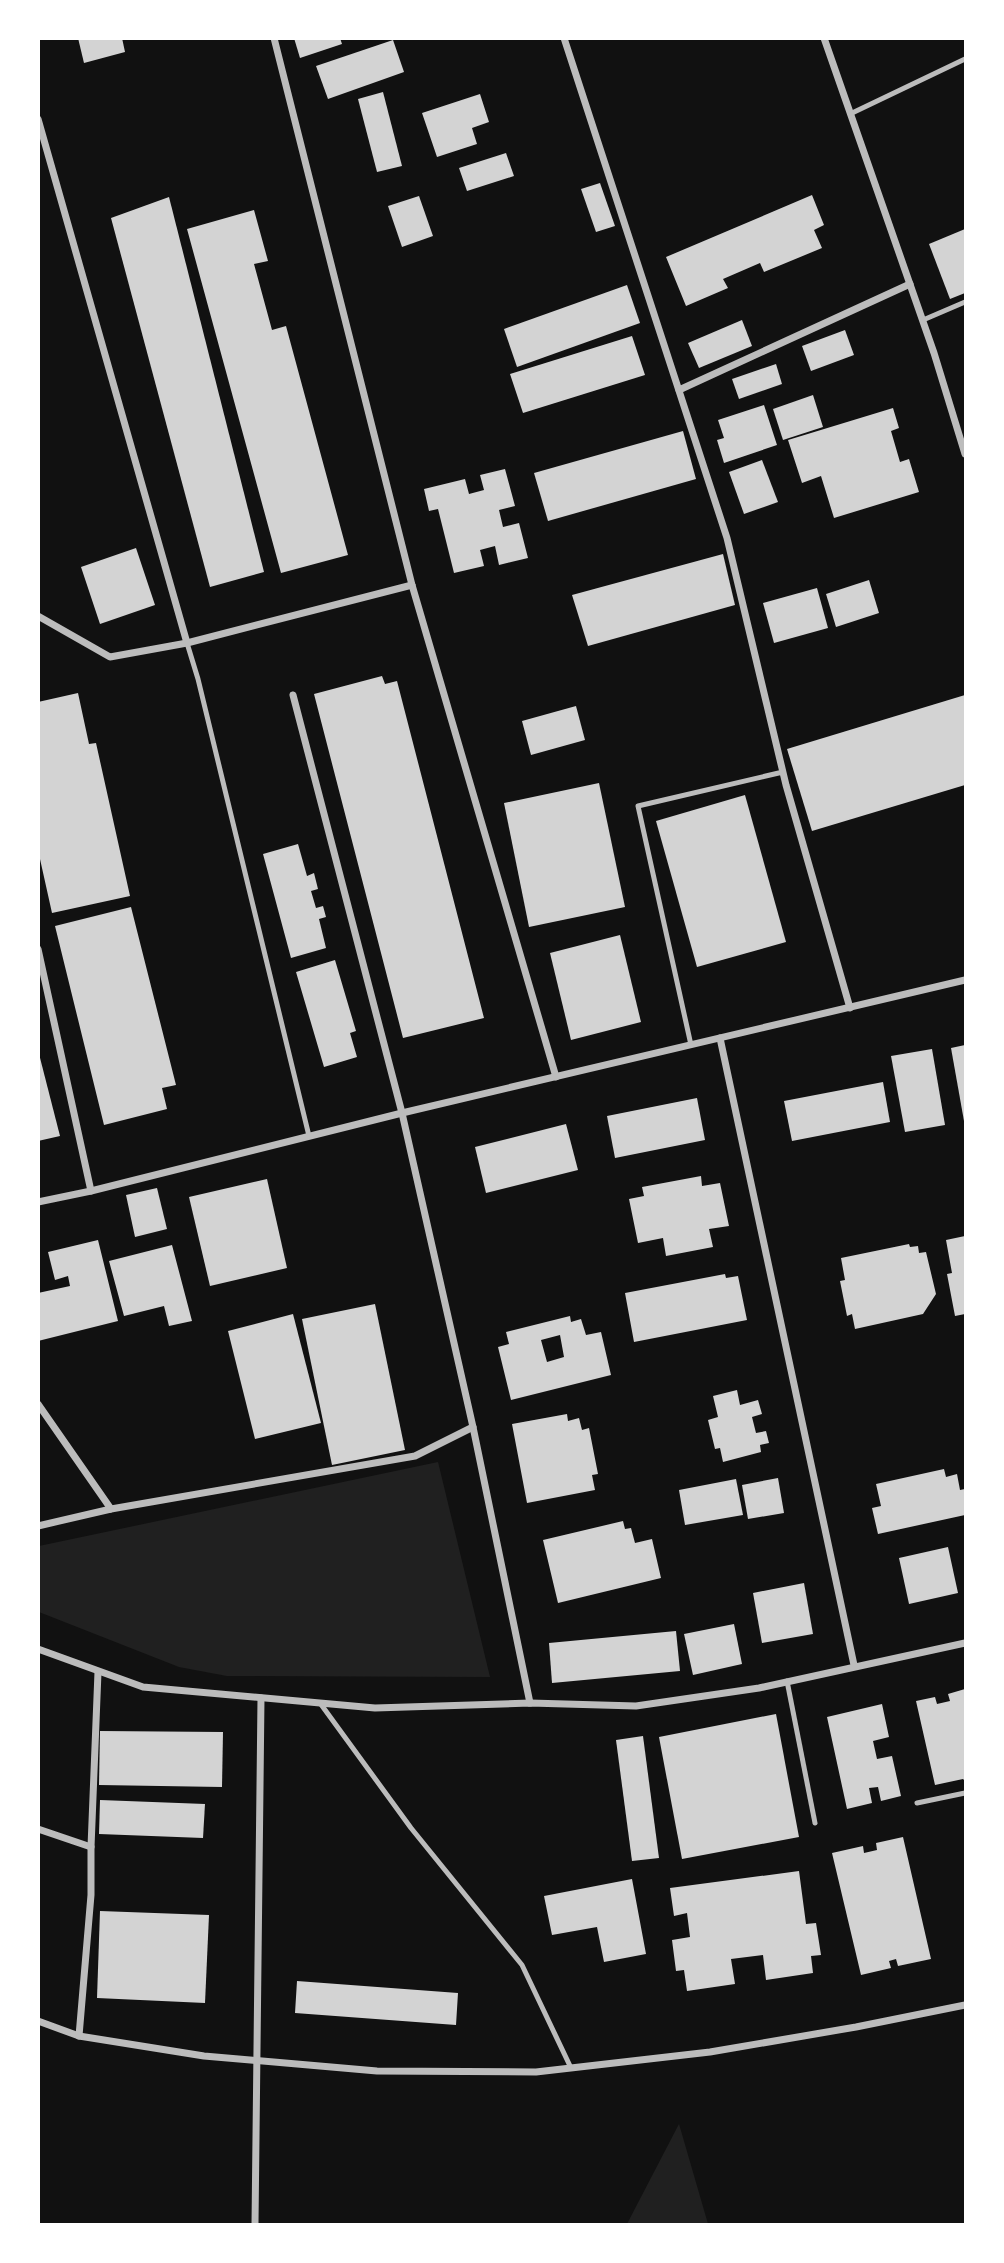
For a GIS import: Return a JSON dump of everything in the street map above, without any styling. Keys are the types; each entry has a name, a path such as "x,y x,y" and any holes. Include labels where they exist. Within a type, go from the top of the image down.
{"street":[{"path":"274,38 412,584 556,1077"},
{"path":"564,38 727,538 783,772 850,1008"},
{"path":"824,38 923,320 965,454"},
{"path":"38,119 187,643"},
{"path":"679,390 910,284"},
{"path":"38,616 110,657 187,643 412,584"},
{"path":"293,695 402,1113 473,1427 530,1703"},
{"path":"38,949 91,1191"},
{"path":"38,1202 965,980"},
{"path":"720,1038 854,1665"},
{"path":"38,1404 111,1509"},
{"path":"38,1526 111,1509 415,1456 473,1427"},
{"path":"38,1648 143,1687 375,1708 530,1703 636,1706 759,1688 854,1665 965,1643"},
{"path":"79,2036 91,1895 98,1671"},
{"path":"255,2224 261,1698"},
{"path":"38,1829 91,1847"},
{"path":"38,2021 79,2036 204,2056 377,2071 536,2072 710,2052 965,2005"}],"lane":[{"path":"850,114 965,60"},
{"path":"923,320 965,302"},
{"path":"187,643 309,1136"},
{"path":"691,1045 638,806 783,772"},
{"path":"787,1681 815,1823"},
{"path":"320,1703 411,1828 522,1965 571,2068"},
{"path":"918,1803 965,1793"}],"shaded area":[{"path":"438,1462 490,1677 227,1676 179,1667 39,1612 39,1546"},
{"path":"679,2124 708,2224 627,2224"}],"building":[{"path":"78,38 122,38 125,52 84,63"},
{"path":"294,38 340,38 342,44 300,58"},
{"path":"393,40 404,72 328,99 316,66"},
{"path":"383,92 402,166 377,172 358,99"},
{"path":"480,94 489,122 472,128 477,144 437,157 422,113"},
{"path":"506,153 514,176 467,191 459,168"},
{"path":"600,183 615,226 596,232 581,189"},
{"path":"812,195 824,225 814,230 822,248 764,272 760,263 723,279 728,288 686,306 666,257"},
{"path":"419,196 433,236 402,247 388,206"},
{"path":"169,197 264,572 210,587 111,218"},
{"path":"254,210 268,261 254,264 272,330 286,326 348,555 281,573 187,229"},
{"path":"965,229 965,293 950,299 929,244"},
{"path":"627,285 640,323 517,367 504,329"},
{"path":"742,320 752,346 699,368 688,343"},
{"path":"845,330 854,355 811,371 802,346"},
{"path":"632,336 645,375 523,413 510,374"},
{"path":"776,364 782,384 739,399 732,379"},
{"path":"813,395 823,427 783,440 773,409"},
{"path":"764,405 777,445 724,463 717,440 724,438 718,420"},
{"path":"893,408 899,428 891,431 900,462 909,459 919,492 834,518 821,476 802,483 788,440"},
{"path":"683,431 696,479 548,521 534,473"},
{"path":"762,460 778,502 744,514 729,472"},
{"path":"505,469 515,506 499,510 503,527 519,523 528,558 499,565 495,546 480,550 484,566 454,573 438,509 429,511 424,489 465,479 469,494 484,490 480,475"},
{"path":"136,548 155,605 100,624 81,567"},
{"path":"723,554 735,605 588,646 572,595"},
{"path":"869,580 879,613 836,627 826,594"},
{"path":"817,588 828,628 774,643 763,603"},
{"path":"382,676 385,684 397,681 484,1018 403,1038 314,694"},
{"path":"78,693 89,744 96,743 130,896 52,913 38,850 38,702"},
{"path":"965,695 965,785 812,831 787,749"},
{"path":"576,706 585,740 531,755 522,721"},
{"path":"599,783 625,907 529,927 504,803"},
{"path":"745,795 786,942 697,967 656,821"},
{"path":"298,844 307,876 314,873 318,889 311,891 316,908 323,906 326,917 319,919 326,948 291,958 263,854"},
{"path":"131,907 176,1085 162,1088 167,1109 104,1125 55,926"},
{"path":"620,935 641,1022 571,1040 550,953"},
{"path":"335,960 356,1031 350,1033 357,1057 324,1067 296,972"},
{"path":"965,1045 965,1121 964,1121 951,1048"},
{"path":"932,1049 945,1125 905,1132 891,1056"},
{"path":"38,1050 60,1136 38,1141"},
{"path":"883,1082 890,1122 792,1141 784,1101"},
{"path":"697,1098 705,1140 615,1158 607,1116"},
{"path":"566,1124 578,1170 486,1193 475,1147"},
{"path":"701,1176 702,1186 720,1183 729,1226 709,1229 713,1247 666,1256 663,1238 638,1243 629,1199 644,1196 642,1187"},
{"path":"267,1179 287,1268 210,1286 189,1197"},
{"path":"157,1188 167,1229 135,1237 126,1195"},
{"path":"965,1236 965,1314 955,1316 947,1274 952,1273 946,1240"},
{"path":"98,1240 118,1321 38,1341 38,1293 70,1286 68,1276 55,1280 48,1252"},
{"path":"909,1244 910,1247 918,1246 919,1253 926,1252 936,1294 923,1314 855,1329 852,1314 847,1316 840,1281 845,1280 841,1258"},
{"path":"172,1245 192,1321 169,1326 164,1306 124,1316 109,1261"},
{"path":"725,1274 726,1278 738,1276 747,1320 634,1342 625,1293"},
{"path":"375,1304 405,1450 332,1465 302,1319"},
{"path":"293,1314 321,1423 255,1439 228,1331"},
{"path":"570,1316 571,1322 581,1319 586,1335 601,1332 611,1375 511,1400 498,1347 509,1344 506,1332","holes":["560,1335 564,1357 547,1362 541,1340"]},
{"path":"737,1390 740,1405 758,1400 762,1414 752,1417 756,1433 766,1431 769,1443 760,1445 761,1452 723,1462 720,1448 715,1449 708,1420 718,1417 713,1396"},
{"path":"567,1414 568,1421 579,1418 582,1430 589,1428 598,1474 592,1475 595,1490 527,1503 512,1424"},
{"path":"944,1469 946,1477 957,1474 960,1490 965,1489 965,1515 878,1534 872,1508 881,1506 876,1484"},
{"path":"778,1478 784,1513 748,1519 742,1485"},
{"path":"736,1479 743,1515 685,1525 679,1490"},
{"path":"623,1521 625,1529 631,1528 635,1543 652,1539 661,1578 558,1603 543,1540"},
{"path":"948,1547 958,1593 909,1604 899,1558"},
{"path":"804,1583 813,1634 762,1643 753,1593"},
{"path":"734,1624 742,1664 693,1675 684,1634"},
{"path":"676,1631 680,1671 552,1683 549,1643"},
{"path":"965,1689 965,1781 963,1779 935,1785 916,1701 935,1697 937,1704 950,1701 948,1694"},
{"path":"882,1704 889,1737 873,1741 877,1759 892,1756 901,1796 881,1801 878,1787 869,1788 872,1803 847,1809 827,1717"},
{"path":"776,1714 799,1837 682,1859 659,1737"},
{"path":"100,1731 223,1732 222,1787 99,1785"},
{"path":"643,1736 659,1858 632,1861 616,1740"},
{"path":"100,1800 205,1804 203,1838 99,1834"},
{"path":"903,1837 931,1959 898,1966 896,1959 889,1961 891,1968 861,1975 832,1853 863,1846 864,1853 877,1850 876,1843"},
{"path":"799,1871 806,1924 816,1923 821,1955 811,1956 813,1973 766,1980 763,1955 731,1959 735,1984 687,1991 684,1970 676,1971 672,1940 690,1937 687,1913 674,1916 670,1888"},
{"path":"632,1879 646,1954 604,1962 597,1927 552,1935 544,1896"},
{"path":"100,1911 209,1915 205,2003 97,1998"},
{"path":"297,1981 458,1993 456,2025 295,2013"}]}
